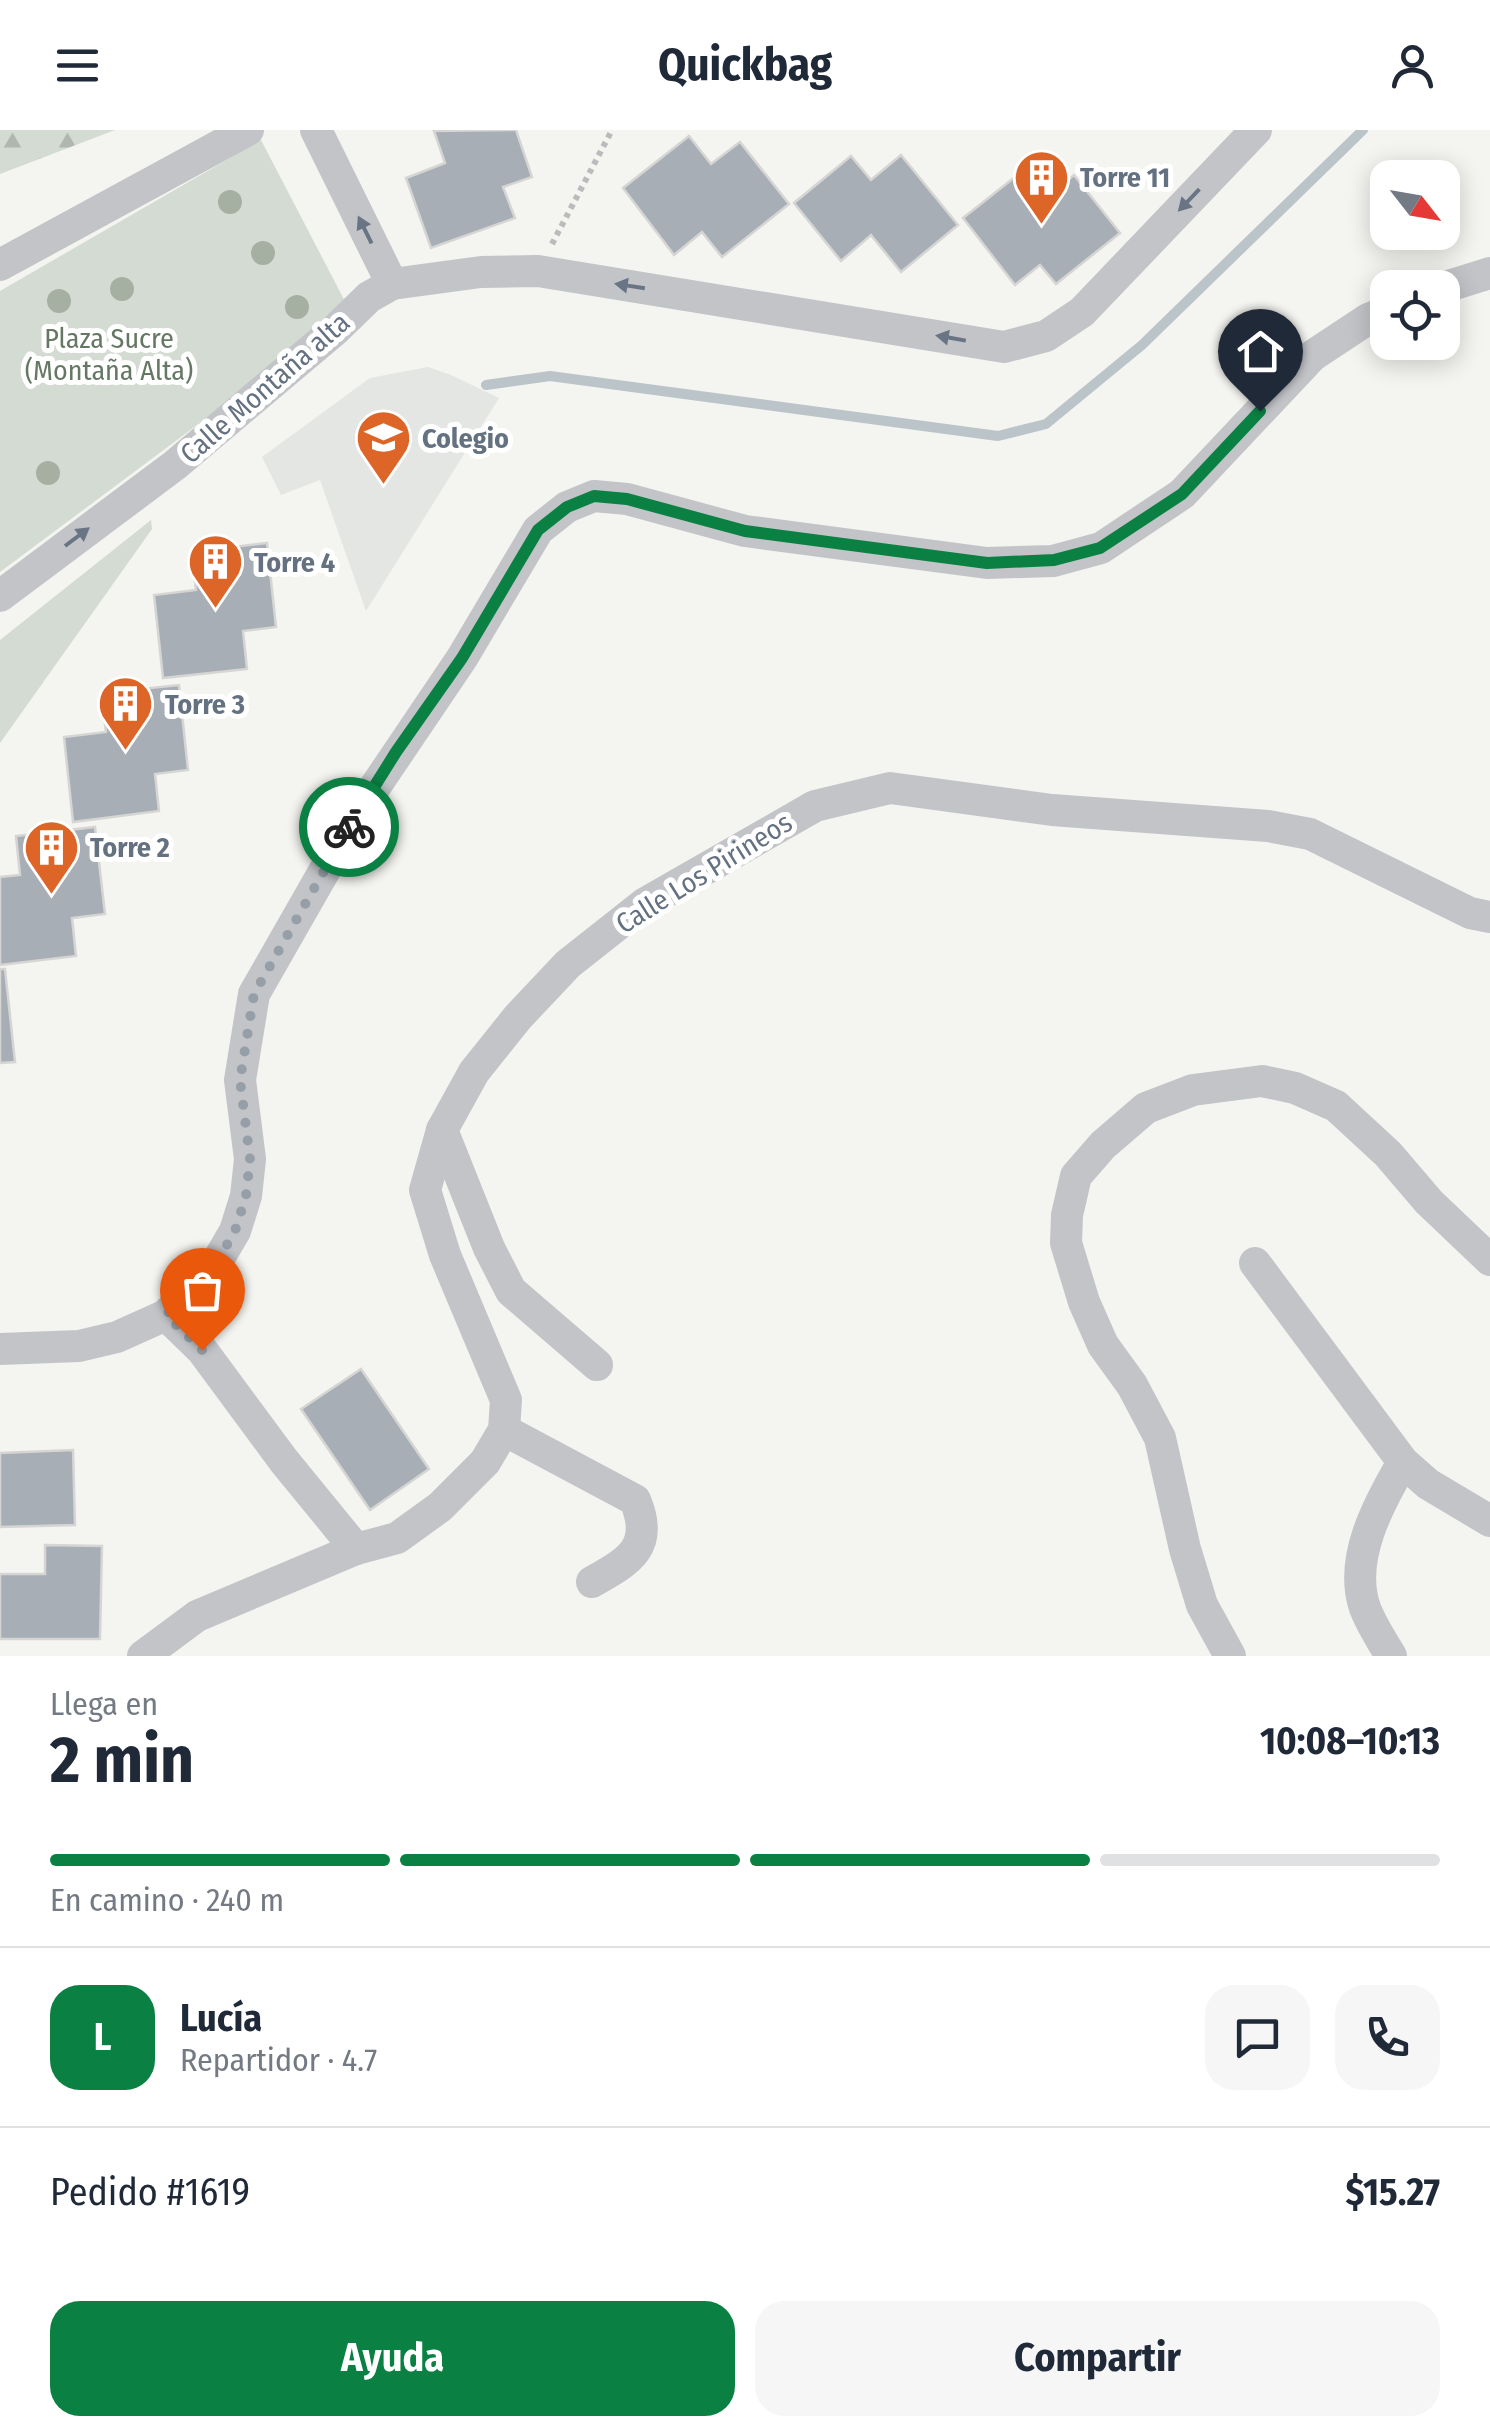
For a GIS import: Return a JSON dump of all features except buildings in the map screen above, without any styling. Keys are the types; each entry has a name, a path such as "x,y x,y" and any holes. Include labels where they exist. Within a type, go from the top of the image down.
{"street":[{"path":"0,265 248,130"},
{"path":"316,130 392,284 482,272 538,271 1004,347 1046,336 1082,312 1244,132"},
{"path":"1460,282 1490,273"},
{"name":"Calle Montaña alta","path":"0,596 176,464 369,297 392,284"},
{"path":"0,1349 79,1346 117,1337 166,1315 218,1260 235,1231 246,1196 250,1159 240,1080 254,994 358,812 462,658 538,530 567,507 594,496 627,499 745,531 987,563 1054,560 1100,548 1182,494 1312,356 1370,318"},
{"name":"Calle Los Pirineos","path":"504,1430 506,1400 446,1256 425,1190 442,1130 474,1072 568,964 644,904 815,806 890,788 1052,810 1268,826 1310,834 1470,912 1490,917"},
{"path":"1230,1656 1202,1605 1160,1438 1132,1385 1103,1344 1084,1302 1066,1243 1067,1215 1076,1176 1103,1145 1146,1108 1192,1090 1262,1081 1295,1088 1336,1106 1490,1260"},
{"path":"442,1130 488,1248 511,1291 597,1365"},
{"path":"1254,1263 1404,1462 1428,1484 1490,1521"},
{"path":"166,1315 202,1350 356,1548"},
{"path":"143,1656 197,1616 356,1548 397,1538 440,1507 485,1462 504,1430 635,1500 643,1519 640,1539 630,1560 592,1582"},
{"path":"1391,1656 1364,1607 1360,1570 1384,1494 1404,1462"}],"path":[{"path":"538,271 612,130"}],"shaded area":[{"name":"Colegio","path":"428,367 499,398 366,611 320,480 281,495 262,457 370,378"}],"green space":[{"path":"0,130 115,130 0,174"},
{"name":"Plaza Sucre (Montaña Alta)","path":"261,140 350,311 0,572 0,291"},
{"path":"151,520 152,529 0,743 0,640"}],"waterway":[{"path":"486,385 550,376 998,436 1046,424 1142,345 1363,130"}],"way so far":[{"path":"202,1350 166,1315 218,1260 235,1231 246,1196 250,1159 240,1080 254,994 349,827"}],"place":[{"name":"Torre 11","path":"1041,226"},
{"name":"Colegio","path":"383,487"},
{"name":"Torre 4","path":"215,611"},
{"name":"Torre 3","path":"126,753"},
{"name":"Torre 2","path":"51,896"}],"route":[{"path":"349,827 462,658 538,530 567,507 594,496 627,499 745,531 987,563 1054,560 1100,548 1182,494 1260,411"}]}
